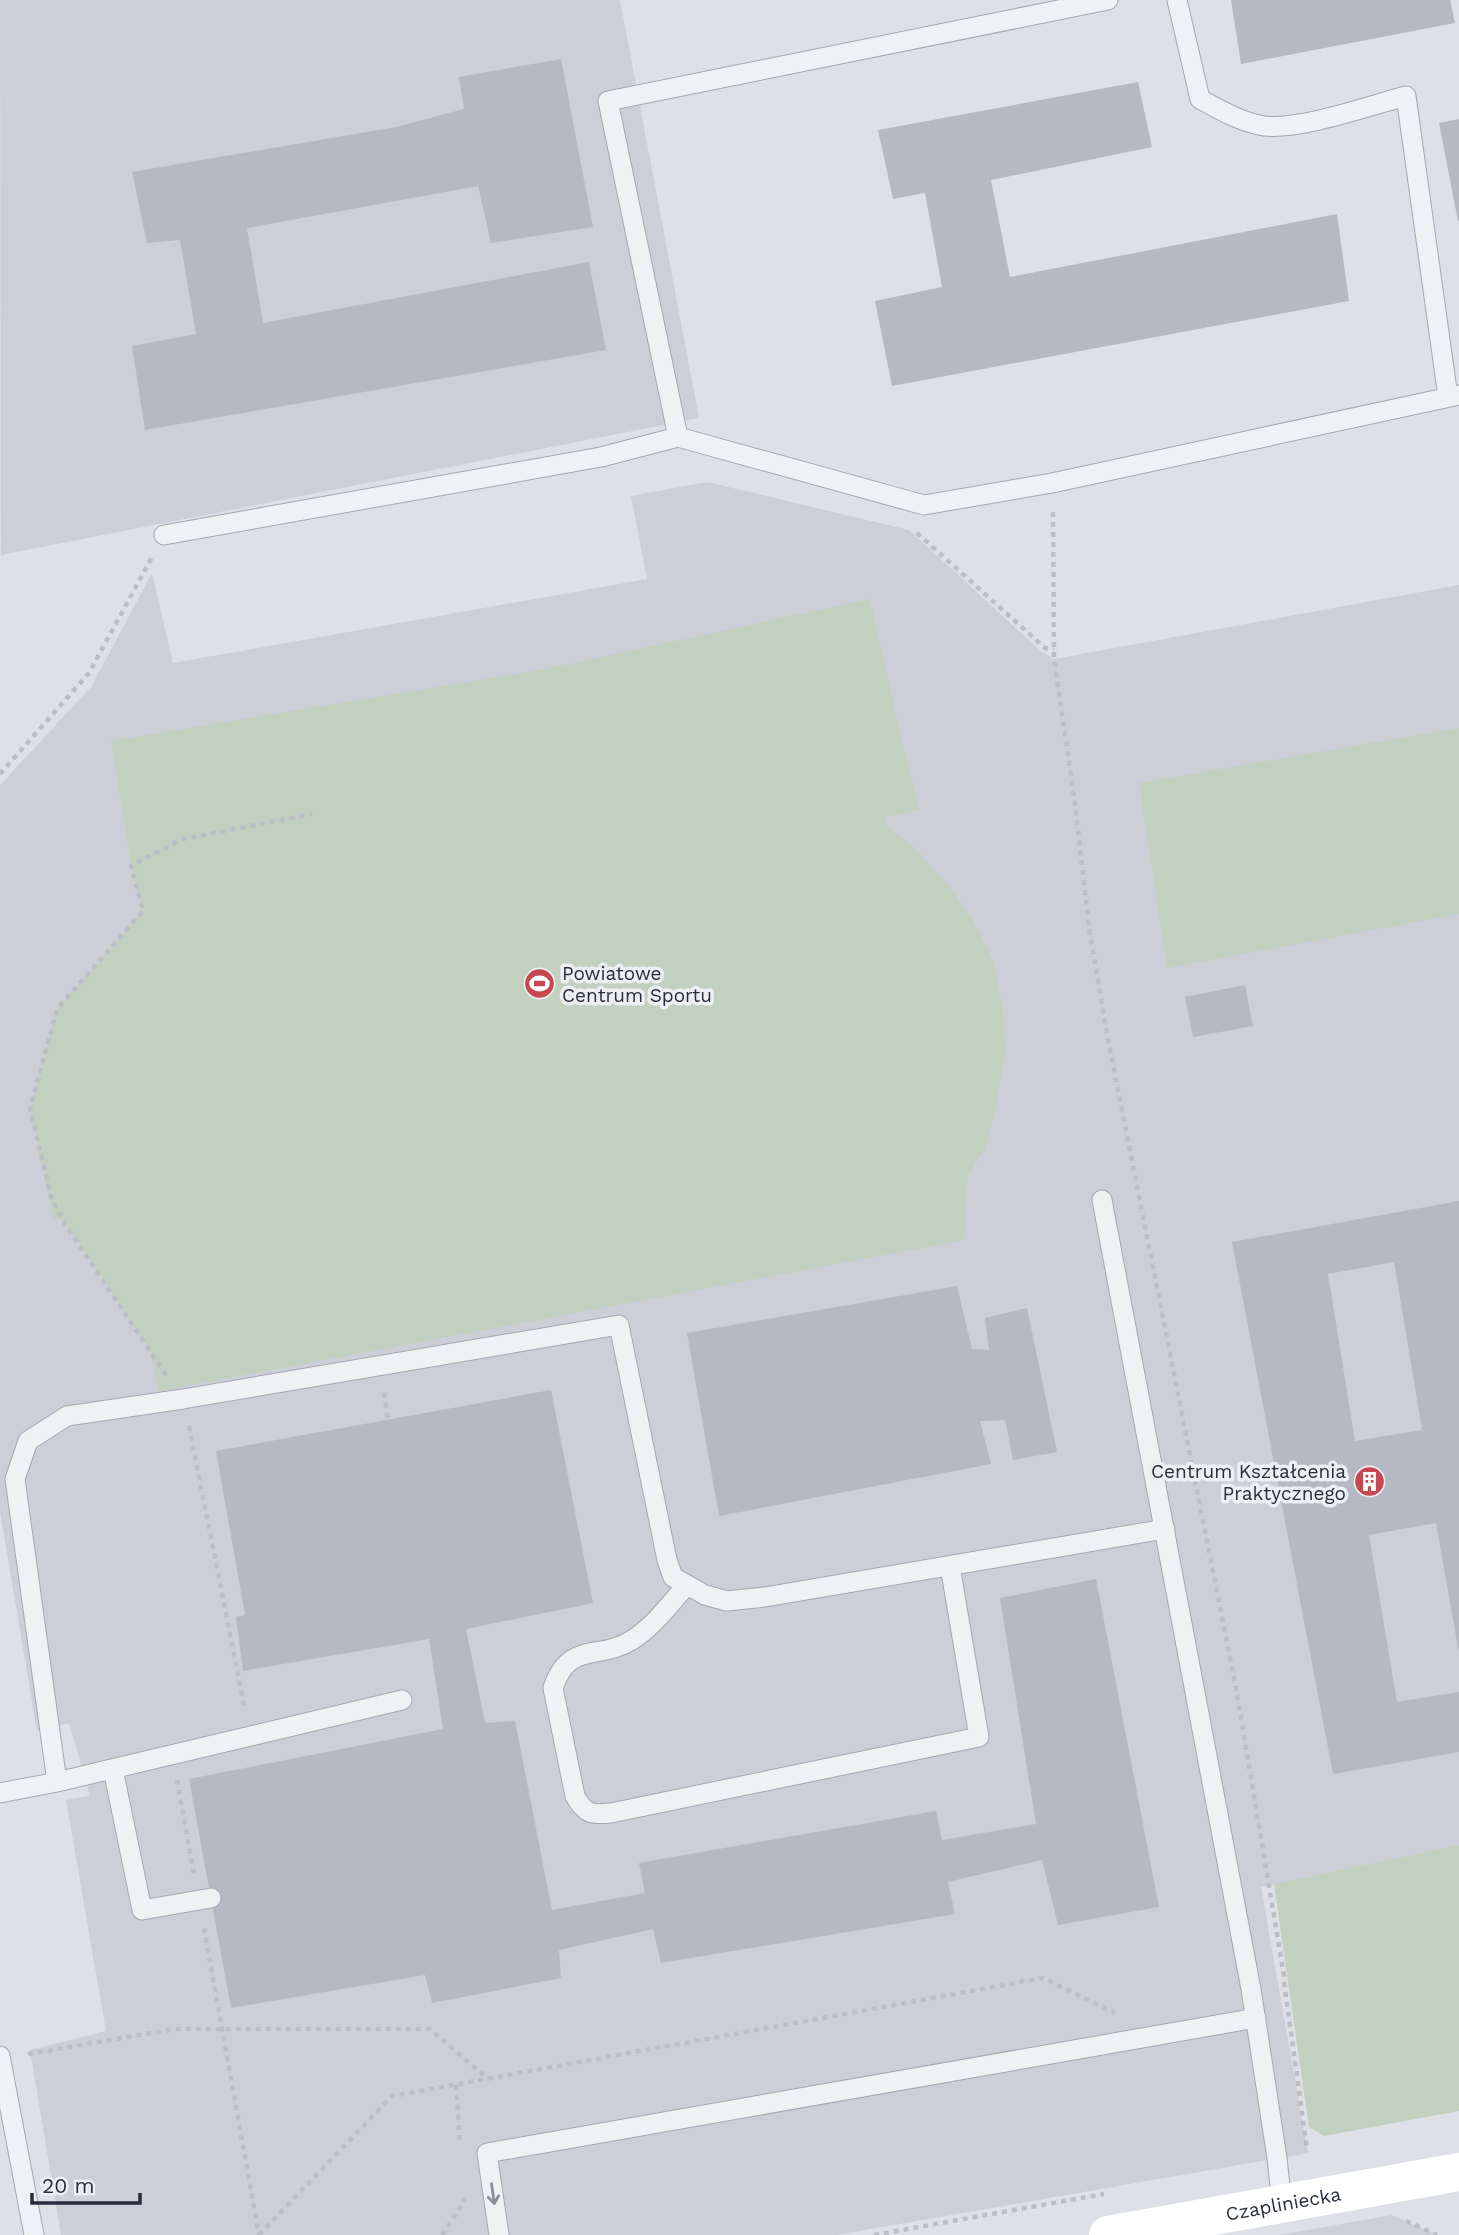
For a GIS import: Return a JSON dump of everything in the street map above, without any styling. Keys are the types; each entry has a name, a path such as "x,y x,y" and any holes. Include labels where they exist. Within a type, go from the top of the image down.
{"main road":[{"name":"Czapliniecka","path":"1108,2235 1459,2172"}],"lane":[{"path":"678,437 608,101 1108,0"},
{"path":"164,535 601,457 678,437 924,505 1052,483 1453,396 1406,96 1287,127 1262,125 1233,117 1200,99 1177,0"},
{"path":"1102,1200 1251,1989 1282,2204"},
{"path":"57,1782 15,1479 28,1441 67,1416 619,1325 667,1560 673,1577 705,1595 727,1601 765,1597 1165,1529"},
{"path":"685,1586 653,1623 633,1640 621,1646 577,1655 557,1676 553,1688 575,1796 582,1809 596,1815 979,1737 950,1566"},
{"path":"0,1793 57,1782 402,1700"},
{"path":"113,1769 142,1910 205,1899"},
{"path":"499,2235 487,2152 1256,2018"},
{"path":"0,2057 34,2235"}],"path":[{"path":"1052,483 1054,649 1089,928 1107,1034 1236,1688 1285,1982 1308,2153"},
{"path":"868,489 1045,648 1054,649"},
{"path":"0,774 89,673 164,535"},
{"path":"250,1737 183,1399 62,1222 51,1196 30,1109 57,1009 143,911 131,866 183,839 312,814"},
{"path":"172,1755 205,1899 222,2029 259,2235"},
{"path":"259,2235 392,2096 1043,1978 1119,2015"},
{"path":"1251,1989 1285,1982"},
{"path":"0,2057 175,2029 430,2029 489,2080"},
{"path":"1404,2220 1437,2235"}],"shaded area":[{"path":"0,0 620,0 699,418 1,555"},
{"path":"707,482 909,530 1042,652 1054,659 1459,585 1459,1845 1261,1887 1308,2153 836,2235 61,2235 30,2050 106,2031 66,1800 89,1796 88,1788 69,1723 37,1731 0,1511 0,785 91,687 152,573 173,663 647,579 631,496"},
{"path":"1392,2215 1437,2235 1279,2235"}],"green space":[{"name":"Powiatowe Centrum Sportu","path":"870,599 920,810 885,817 889,828 913,846 949,886 973,920 993,960 1003,1008 1005,1051 996,1109 985,1148 968,1176 964,1240 159,1391 149,1348 64,1221 53,1219 30,1109 57,1009 143,911 131,866 111,741 546,669"},
{"path":"1459,728 1459,914 1167,968 1139,783"},
{"path":"1459,1845 1459,2111 1324,2136 1309,2127 1274,1884"}],"building":[{"path":"1231,0 1450,0 1455,23 1241,64"},
{"path":"561,59 593,227 491,243 478,186 247,228 263,323 589,262 606,350 145,430 132,346 196,334 180,240 147,243 132,172 396,127 464,109 459,77"},
{"path":"1138,82 1152,147 991,180 1010,277 1337,214 1349,301 892,386 875,301 942,287 925,193 893,199 878,130"},
{"path":"1459,119 1459,221 1458,221 1439,123"},
{"path":"1245,985 1253,1026 1193,1037 1185,997"},
{"name":"Centrum Kształcenia Praktycznego","path":"1459,1201 1459,1653 1436,1523 1369,1535 1397,1702 1459,1692 1459,1752 1333,1774 1232,1242","holes":["1394,1262 1422,1430 1355,1441 1328,1274"]},
{"path":"957,1286 972,1349 989,1350 985,1318 1027,1308 1057,1452 1013,1460 1005,1420 980,1421 991,1464 719,1516 687,1333"},
{"path":"551,1390 593,1603 466,1629 485,1723 515,1721 552,1910 645,1893 639,1863 936,1811 942,1840 1036,1824 1000,1598 1096,1579 1159,1907 1058,1925 1042,1860 948,1882 955,1914 661,1963 653,1929 559,1950 561,1978 432,2003 425,1975 231,2008 189,1779 443,1729 429,1639 243,1671 236,1617 245,1615 216,1451"}],"place":[{"name":"Powiatowe Centrum Sportu","path":"539,984"},
{"name":"Centrum Kształcenia Praktycznego","path":"1369,1482"}]}
